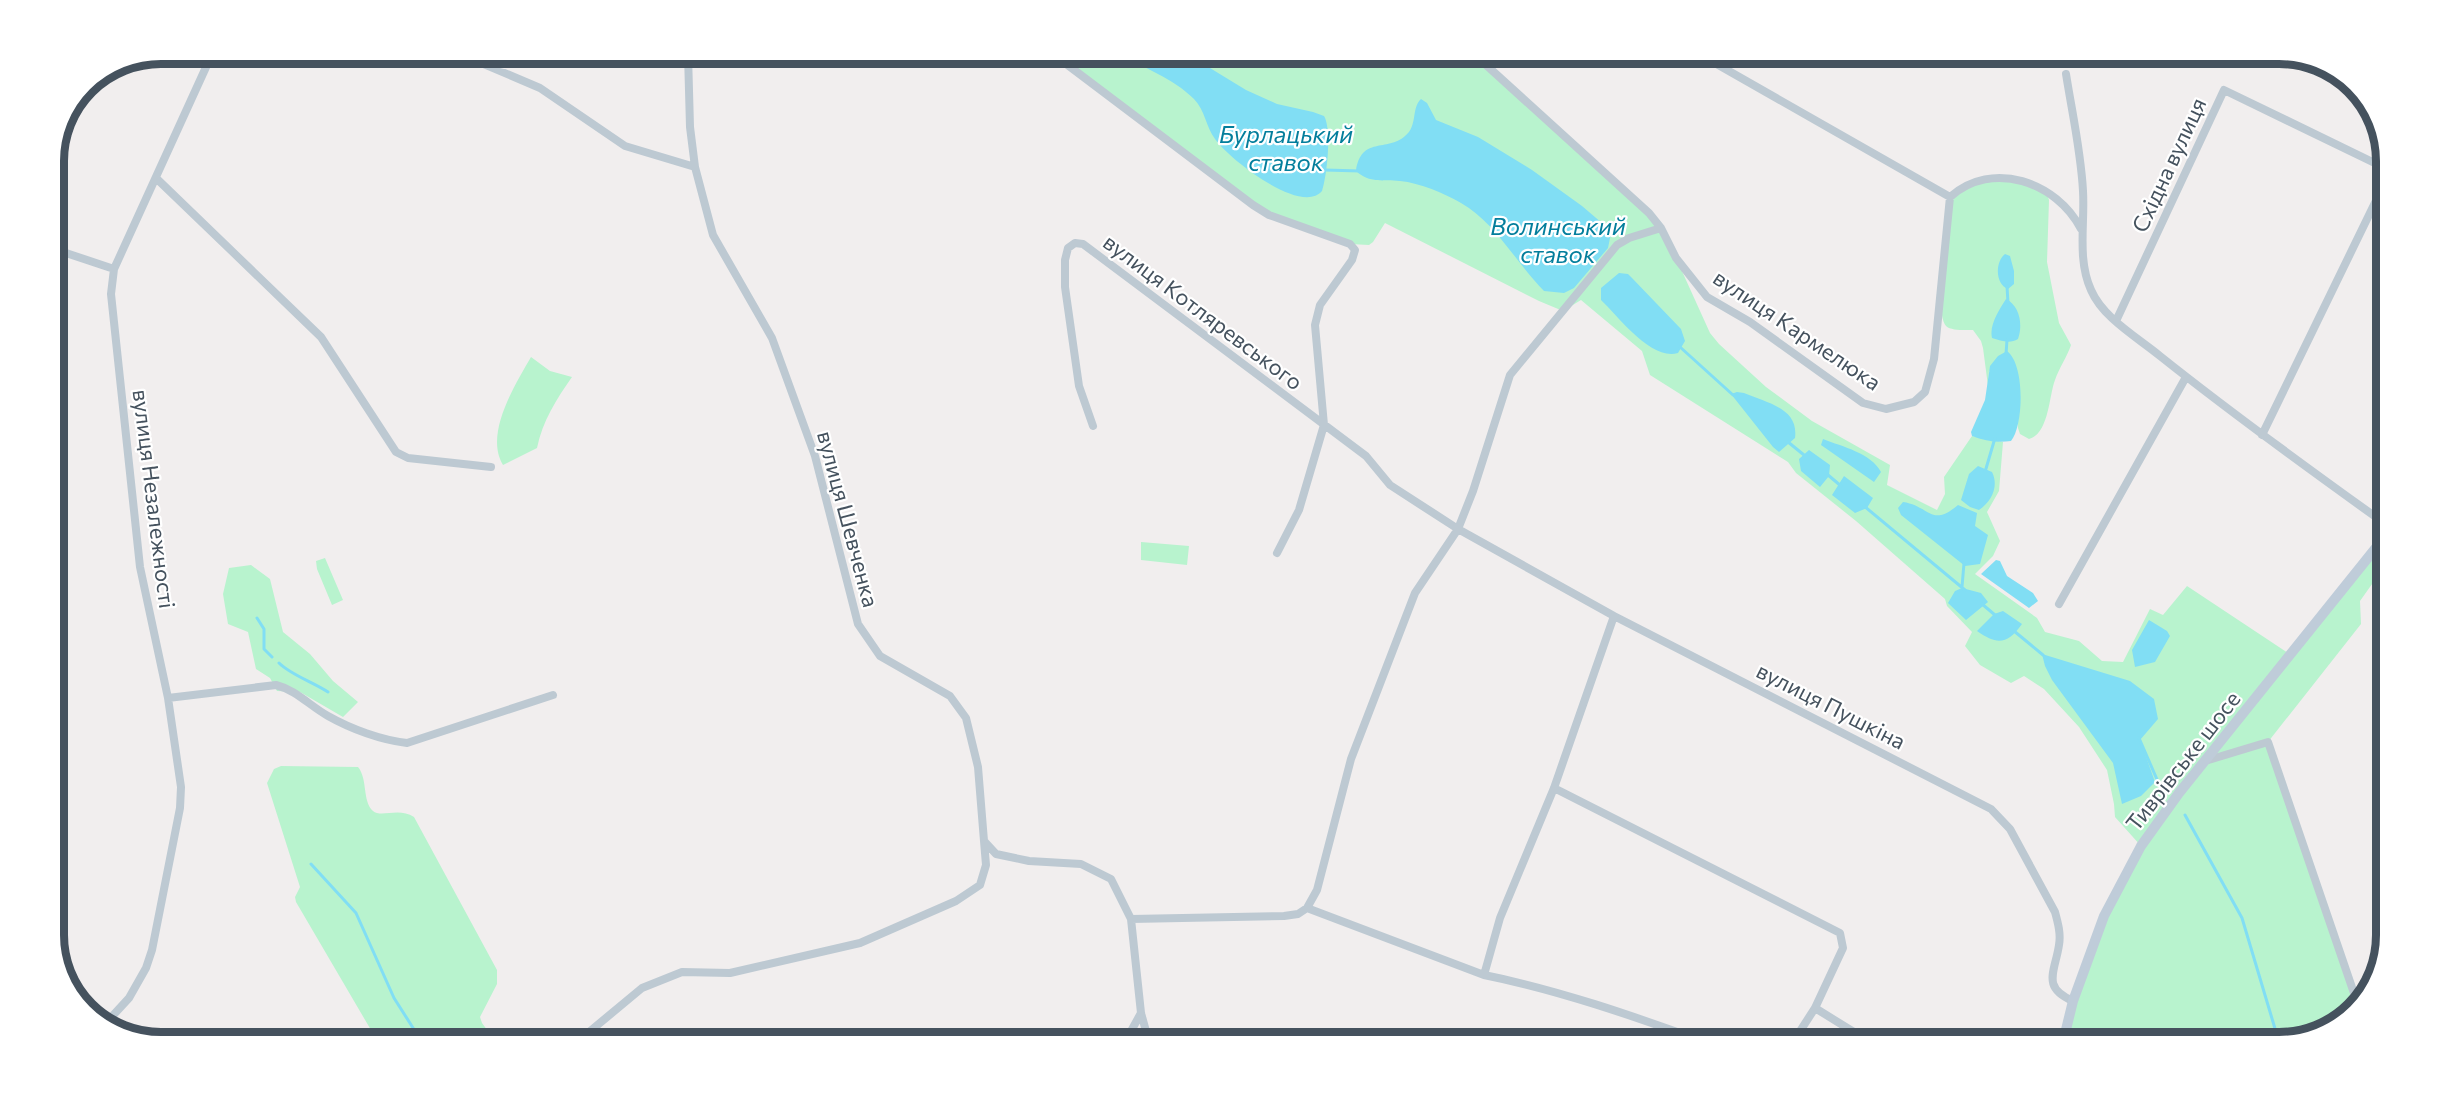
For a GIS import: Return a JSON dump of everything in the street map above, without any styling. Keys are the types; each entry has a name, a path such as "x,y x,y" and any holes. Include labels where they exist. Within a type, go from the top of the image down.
{"main road":[{"name":"Тиврівське шосе","path":"2065,1032 2073,1001 2104,916 2120,884 2156,825 2204,761 2376,548"}],"street":[{"name":"вулиця Незалежності","path":"111,1018 129,998 146,968 152,950 180,808 181,787 168,698 140,567 111,294 114,270 207,64"},
{"path":"485,64 540,88 625,146 695,167"},
{"path":"492,67 504,64"},
{"name":"вулиця Шевченка","path":"589,1032 642,988 682,972 730,974 860,943 956,901 980,885 986,865 978,767 966,718 950,696 880,657 858,624 815,456 772,338 713,235 695,167 690,127 688,64"},
{"path":"1066,64 1253,205 1269,215 1350,244 1355,250 1352,260 1320,305 1315,325 1324,425 1299,510 1277,553"},
{"name":"вулиця Кармелюка","path":"1485,64 1649,213 1661,228 1676,258 1707,297 1750,322 1863,403 1886,409 1914,402 1925,392 1934,359 1950,197"},
{"path":"1717,64 1950,197 1960,188 1984,179 1996,177 2018,179 2039,187 2057,199 2076,219 2083,232"},
{"path":"2066,74 2083,190 2082,256 2090,290 2116,321 2186,377 2376,517"},
{"name":"Східна вулиця","path":"2116,321 2224,90 2376,164"},
{"path":"156,178 321,337 396,452 408,458 491,467"},
{"path":"2262,435 2376,201"},
{"path":"1131,920 1284,916 1298,914 1307,908 1317,890 1351,759 1414,593 1458,529 1473,491 1510,375 1617,246 1629,238 1661,228"},
{"name":"вулиця Котляревського","path":"1093,426 1079,386 1065,287 1065,260 1068,248 1075,243 1083,244 1366,456 1390,485 1458,529"},
{"path":"65,253 114,270"},
{"path":"2060,604 2186,377"},
{"name":"вулиця Пушкіна","path":"1458,529 1614,616 1991,809 2010,829 2055,912 2060,943 2052,985 2062,996 2073,1001"},
{"path":"1484,975 1500,918 1554,788 1614,616"},
{"path":"168,698 276,685 287,688 328,716 390,741 407,743 553,695"},
{"path":"2204,761 2268,742 2355,996"},
{"path":"1554,788 1840,933 1843,948 1815,1008 1799,1032"},
{"path":"984,841 996,854 1029,861 1081,864 1112,879 1131,920 1141,1012 1146,1032"},
{"path":"1307,908 1484,975 1510,980 1677,1032"},
{"path":"1815,1008 1854,1032"},
{"path":"1130,1032 1141,1012"}],"green space":[{"path":"1066,64 1485,64 1649,213 1676,258 1710,333 1719,344 1766,387 1812,421 1890,465 1887,485 1937,510 1945,494 1944,477 1972,436 2003,442 1999,491 1987,512 2000,541 1993,556 1975,574 2037,618 2045,632 2079,641 2102,661 2123,662 2150,609 2163,615 2187,586 2291,655 2375,550 2376,578 2360,601 2361,624 2268,742 2354,997 2344,1008 2323,1022 2292,1031 2066,1032 2087,961 2141,846 2115,817 2107,770 2079,727 2044,689 2024,676 2011,683 1980,665 1965,646 1972,632 1947,606 1945,599 1856,521 1796,473 1788,462 1650,375 1642,351 1581,300 1563,311 1385,223 1369,245 1350,244 1269,215"},
{"path":"1996,177 2046,191 2049,200 2047,262 2059,323 2071,345 2055,380 2041,430 2029,439 2020,434 2018,428 2012,365 1989,371 1988,386 1981,341 1973,330 1948,328 1942,317 1941,285 1950,197 1960,188"},
{"path":"531,357 550,371 572,377 551,411 537,448 503,465 498,453 499,425 510,395"},
{"path":"1141,542 1189,546 1187,565 1141,560"},
{"path":"325,558 343,600 332,605 317,569 316,561"},
{"path":"251,565 270,579 283,632 310,654 333,681 358,702 343,717 300,692 277,691 270,678 256,669 248,632 228,624 223,594 229,568"},
{"path":"281,766 358,767 363,778 367,802 373,811 402,813 414,817 497,970 497,984 480,1017 489,1032 372,1032 296,902 295,897 300,887 267,783 274,769"}],"water":[{"name":"Бурлацький ставок","path":"1139,64 1203,64 1246,90 1277,104 1324,116 1328,141 1326,175 1322,191 1312,197 1298,196 1282,191 1249,170 1234,159 1215,139 1201,108 1194,99 1168,79"},
{"name":"Волинський ставок","path":"1421,99 1427,103 1436,120 1478,137 1532,170 1582,206 1609,229 1611,233 1608,248 1574,288 1564,293 1544,291 1485,221 1454,199 1416,184 1366,178 1356,171 1363,153 1376,146 1398,141 1409,132 1416,107"},
{"path":"2005,254 2010,256 2014,271 2014,284 2008,289 2001,283 1998,273 1999,262"},
{"path":"1619,273 1628,274 1681,329 1685,341 1678,353 1668,354 1647,344 1636,336 1601,300 1601,288"},
{"path":"2006,299 2014,306 2020,322 2018,339 2012,341 1992,338 1991,333 1993,323"},
{"path":"2007,351 2013,358 2020,381 2020,409 2015,433 2011,441 2006,442 1972,436 1971,432 1985,400 1990,366 1998,356"},
{"path":"1737,392 1771,404 1787,413 1795,428 1795,438 1779,452 1731,394"},
{"path":"1823,439 1864,455 1881,472 1874,482 1821,445"},
{"path":"1809,450 1830,465 1829,476 1820,487 1801,471 1799,459"},
{"path":"1978,466 1992,472 1995,483 1991,498 1979,510 1961,500 1969,474"},
{"path":"1844,476 1873,498 1867,508 1855,513 1832,495"},
{"path":"1903,502 1936,515 1949,512 1958,505 1977,513 1975,526 1988,535 1980,564 1965,566 1901,515 1898,508"},
{"path":"1996,560 2000,561 2007,576 2033,593 2038,601 2029,608 1981,574"},
{"path":"1962,588 1981,593 1988,602 1966,620 1948,603 1955,591"},
{"path":"2003,611 2022,624 2011,636 2001,641 1990,639 1977,631 1994,614"},
{"path":"2149,620 2167,631 2170,636 2155,662 2135,667 2132,650"},
{"path":"2042,654 2130,681 2154,699 2158,719 2140,740 2155,782 2141,796 2122,804 2113,763 2052,680"}],"waterway":[{"path":"1325,170 1360,171"},
{"path":"2007,286 2008,303"},
{"path":"2006,354 2007,340"},
{"path":"1680,347 1733,395"},
{"path":"1985,472 1995,438"},
{"path":"1788,442 1804,455"},
{"path":"1828,475 1841,486"},
{"path":"1864,506 1965,590"},
{"path":"1962,587 1964,563"},
{"path":"1982,604 1995,615"},
{"path":"257,618 264,629 264,649 272,657"},
{"path":"2014,631 2043,655"},
{"path":"279,663 328,692"},
{"path":"2139,738 2162,791"},
{"path":"2185,815 2242,918 2276,1032"},
{"path":"311,864 356,913 394,998 416,1032"}]}
